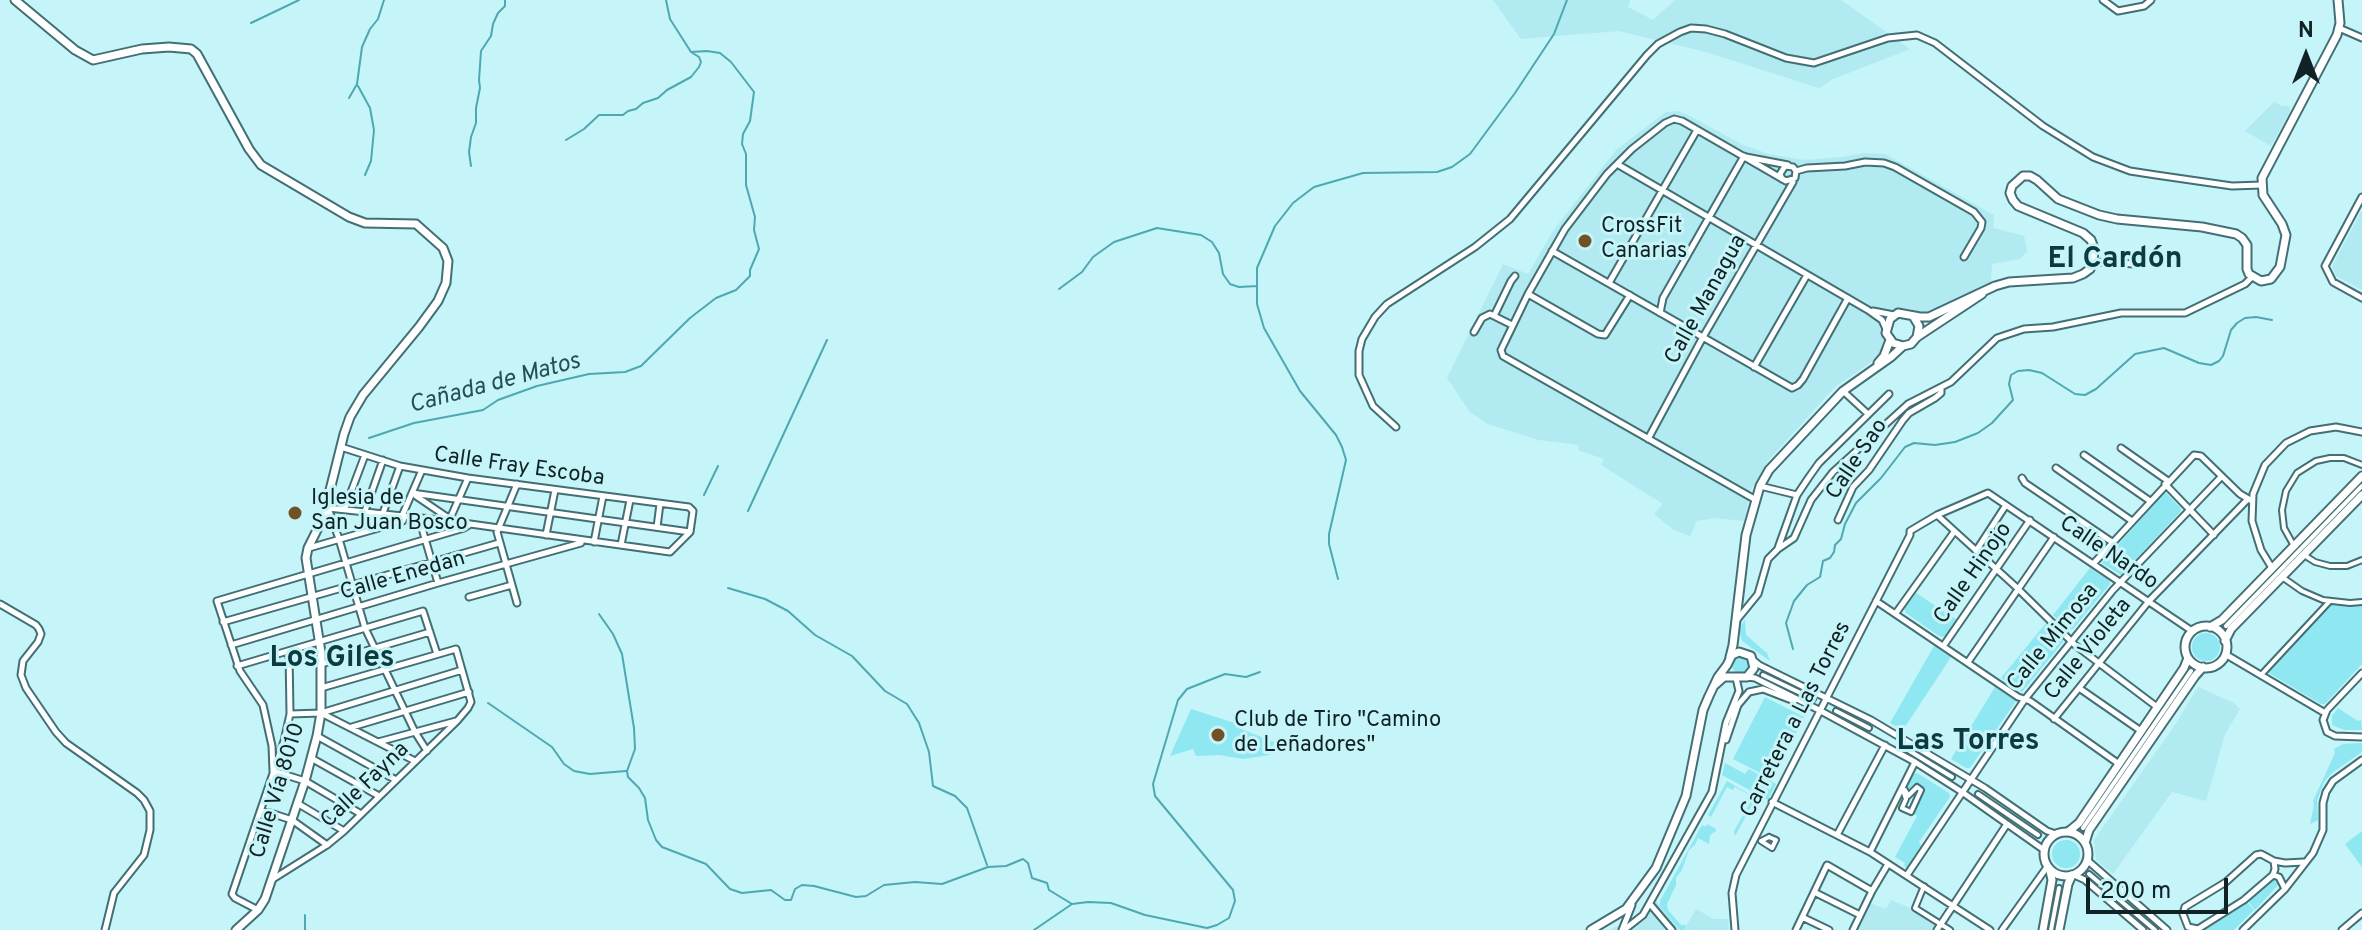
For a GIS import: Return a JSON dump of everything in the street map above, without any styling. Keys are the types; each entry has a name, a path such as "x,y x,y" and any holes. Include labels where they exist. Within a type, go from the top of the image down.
{"street":[{"name":"Calle Vía 8010","path":"15,0 75,50 93,60 142,49 191,49 197,54 249,149 261,165 349,217 365,223 416,224 443,248 448,261 446,283 438,301 358,402 350,417 328,508 308,548 307,573 321,664 321,713 305,781 272,880 258,910"},
{"path":"2103,0 2118,11 2144,6 2151,0"},
{"path":"1868,310 1929,317 2009,282 2073,278 2090,269 2094,248 2091,240 2083,233 2018,206 2013,200 2010,193 2016,180 2023,176 2030,176 2058,199 2099,215 2236,234 2247,245 2247,269 2252,277 2265,281 2275,276 2286,246 2284,227 2265,198 2262,185 2268,165 2339,28 2338,0"},
{"path":"1396,427 1373,406 1359,375 1359,351 1370,323 1387,304 1475,247 1510,219 1647,55 1658,44 1691,28 1725,34 1786,58 1814,63 1888,38 1917,35 1935,43 2043,126 2093,157 2130,171 2232,186 2262,185"},
{"path":"2339,28 2362,38"},
{"path":"1756,500 1503,356 1502,346 1512,325 1565,229 1617,164 1665,123 1674,119 1786,181 1807,168 1884,163 1974,212 1982,222 1981,228 1964,257"},
{"path":"1609,283 1697,130"},
{"path":"1744,156 1789,165 1796,175"},
{"path":"1660,313 1663,298 1744,156"},
{"path":"1617,164 1882,320 1890,340 1884,356 1873,369"},
{"path":"1782,179 1781,170 1789,165"},
{"name":"Calle Managua","path":"1648,439 1796,175"},
{"path":"2362,197 2325,266 2333,282 2362,298"},
{"path":"1552,251 1790,388 1796,387 1803,379 1848,298"},
{"path":"2093,262 2136,264"},
{"path":"1754,367 1807,275"},
{"path":"1494,316 1515,276"},
{"path":"2085,843 2078,835 2047,831 1971,780 1871,720 1759,665 1737,640 1736,622 1758,594 1766,562 1794,538 1811,500 1833,472 1908,404 1951,382 1990,344 2024,329 2053,327 2121,313 2185,313 2245,284 2252,277"},
{"path":"1623,930 1643,915 1712,792 1726,723 1739,691 1736,678 1730,672 1729,661 1742,554 1760,486 1769,470 1843,391 1987,290"},
{"path":"1528,294 1598,334 1605,335 1630,295"},
{"path":"1474,332 1487,315 1512,325"},
{"path":"1886,329 1894,315"},
{"path":"1913,316 1919,326 1917,337"},
{"path":"1890,340 1903,346"},
{"name":"Calle Sao","path":"1838,520 1853,487 1869,470 1903,420 1935,398 1941,389"},
{"path":"1843,391 1868,414"},
{"path":"1778,549 1797,495 1819,463 1889,394"},
{"path":"2272,568 2253,530 2250,500 2265,465 2286,443 2304,433 2328,427 2362,432"},
{"name":"Calle Fray Escoba","path":"341,447 400,466 468,478 689,507 693,511 690,532"},
{"path":"2121,448 2166,483 2214,535"},
{"path":"345,508 365,455"},
{"path":"2084,455 2150,501"},
{"path":"2093,564 2192,456 2201,456 2250,500"},
{"path":"2294,546 2284,528 2282,510 2286,491 2297,473 2316,461 2330,458 2344,458 2362,465"},
{"path":"365,511 383,460"},
{"path":"383,513 400,466"},
{"path":"2056,468 2132,521"},
{"path":"308,548 403,521 422,470"},
{"path":"2210,627 2222,620 2362,476"},
{"name":"Calle Mimosa","path":"1907,875 2025,699 2121,582 2221,477"},
{"path":"449,521 468,478"},
{"path":"2022,478 2112,542"},
{"path":"517,484 497,529 517,603"},
{"path":"1760,486 1797,495"},
{"path":"2226,626 2362,486"},
{"path":"546,535 555,490"},
{"path":"412,493 690,532"},
{"path":"412,493 449,521"},
{"path":"1976,551 2006,505 1988,493 1937,515 2072,642 2157,707"},
{"path":"2188,658 2197,666 2216,664 2225,654 2225,641 2231,629 2362,495"},
{"path":"594,542 603,496"},
{"path":"621,545 630,500"},
{"name":"Calle Violeta","path":"2054,719 2149,601 2250,500"},
{"path":"657,527 660,504"},
{"name":"Calle Nardo","path":"2006,505 2192,631"},
{"path":"427,751 365,628 328,508 449,521 670,552 690,532"},
{"name":"Carretera a Las Torres","path":"1735,930 1733,882 1910,531 1937,515"},
{"path":"419,518 438,583"},
{"name":"Calle Hinojo","path":"1944,645 2030,520"},
{"path":"273,771 272,746 263,705 237,666 217,601 469,525"},
{"path":"1896,613 1954,532"},
{"path":"1968,662 2054,537"},
{"name":"Calle Enedan","path":"231,645 586,541"},
{"path":"223,622 499,543"},
{"path":"2304,555 2330,566 2347,566 2362,560"},
{"path":"2282,577 2309,595 2329,602 2362,602"},
{"path":"469,597 512,585"},
{"path":"1876,601 2119,764"},
{"path":"2261,675 2329,602"},
{"path":"0,604 39,629 38,642 23,661 21,675 26,688 56,732 66,743 137,793 150,811 150,830 144,855 114,893 105,930"},
{"path":"237,666 423,611 437,654"},
{"path":"2068,832 2079,823 2184,668 2188,658 2185,643 2192,631 2210,627 2220,632 2225,641"},
{"path":"321,664 430,632"},
{"path":"321,688 456,649 469,692 352,727"},
{"path":"236,930 258,910 232,894 284,741 290,714 289,651"},
{"path":"1591,930 1622,913 1656,868 1680,812 1703,710 1729,661 1739,652 1750,657 1754,668 1747,677"},
{"path":"2225,654 2325,713"},
{"path":"2048,868 2060,876 2073,875 2083,869 2087,860 2085,843 2089,830 2203,667"},
{"path":"290,714 321,713 462,670"},
{"path":"2083,828 2191,671"},
{"path":"2362,673 2325,713 2323,724 2327,732 2335,736 2362,738"},
{"path":"1763,675 1813,699"},
{"path":"1715,685 1724,677 1755,678 1819,710 1915,762 2044,850"},
{"path":"2079,688 2141,731"},
{"path":"1722,748 1734,713 1749,692 1763,689 1803,703"},
{"name":"Calle Fayna","path":"272,880 344,831 457,721 471,702 469,692"},
{"path":"1836,711 1869,728"},
{"path":"321,713 415,761"},
{"path":"378,742 457,721"},
{"path":"317,736 396,780"},
{"path":"1837,835 1885,745"},
{"path":"1900,745 1952,777"},
{"path":"311,758 379,796"},
{"path":"2243,930 2285,889 2305,862 2323,830 2326,792 2333,781 2362,760"},
{"path":"1870,852 1915,762"},
{"path":"273,771 305,781 361,814"},
{"path":"1917,787 1921,790 1911,812 1902,808 1906,799 1904,793 1905,790 1908,796 1917,787"},
{"path":"1978,794 2038,835"},
{"path":"1772,802 1870,852 1990,930"},
{"path":"297,803 344,831"},
{"path":"261,810 292,820 327,845"},
{"path":"1939,927 2007,824"},
{"path":"2043,930 2052,880 2044,850 2056,834"},
{"path":"2285,863 2244,900 2198,929 2188,927 2183,914 2185,907 2226,882 2256,855 2285,863 2305,862"},
{"path":"2087,860 2167,930"},
{"path":"2273,875 2274,861"},
{"path":"1853,930 1888,864"},
{"path":"1796,930 1827,865 1872,891"},
{"path":"2002,930 2048,868"},
{"path":"2089,874 2155,930"},
{"path":"2059,930 2068,884 2073,875"},
{"path":"2073,875 2085,880 2143,930"},
{"path":"2273,875 2279,877 2285,889"},
{"path":"1924,886 1915,908 1939,927 1950,930"},
{"path":"2051,930 2059,888"},
{"path":"1814,892 1860,915"},
{"path":"1623,930 1633,900"},
{"path":"1650,904 1670,929"},
{"path":"2342,930 2362,913"},
{"path":"1802,917 1829,930"}],"shaded area":[{"path":"1493,0 1630,0 1628,7 1653,20 1675,0 1841,0 1910,49 1833,79 1819,88 1706,52 1619,31 1521,39"},
{"path":"2274,102 2289,106 2290,112 2271,146 2245,131"},
{"path":"1678,111 1741,144 1768,154 1805,160 1864,153 1885,154 1994,215 1993,228 2024,236 2027,251 2020,259 1992,264 1991,283 1924,314 1907,308 1890,310 1881,330 1882,350 1876,359 1835,387 1767,462 1751,490 1744,521 1715,518 1697,521 1690,536 1674,530 1654,514 1663,504 1601,465 1604,459 1578,450 1579,445 1539,440 1488,424 1470,412 1447,378 1503,264 1528,274 1553,231 1616,150 1666,112"},
{"path":"2362,210 2362,290 2336,276 2332,266"},
{"path":"2165,492 2181,511 2121,575 2102,563"},
{"path":"2090,568 2109,580 2110,584 2069,630 2053,615"},
{"path":"1916,593 1957,620 1945,637 1906,613 1904,609"},
{"path":"2362,599 2362,664 2325,704 2267,672 2331,601"},
{"path":"1745,619 1746,635 1767,653 1770,661 1742,641 1739,630"},
{"path":"2046,623 2063,638 2063,642 2022,692 2001,678"},
{"path":"2206,633 2216,637 2220,647 2216,657 2206,661 2196,657 2192,647 2196,637"},
{"path":"1934,646 1951,657 1903,730 1890,723"},
{"path":"1741,656 1750,665 1741,674 1732,665"},
{"path":"1995,687 2016,701 1970,768 1966,768 1951,759"},
{"path":"2198,687 2234,703 2240,709 2225,734 2206,801 2172,792 2113,874 2096,860 2094,840"},
{"path":"1765,697 1804,717 1772,779 1733,759"},
{"path":"2338,708 2361,720 2362,730 2344,730 2332,725 2332,716"},
{"name":"Club de Tiro \"Camino de Leñadores\"","path":"1191,709 1241,725 1241,729 1274,742 1272,751 1269,755 1243,759 1220,755 1196,756 1193,749 1170,756"},
{"path":"2362,743 2362,752 2324,782 2317,801 2318,820 2310,824 2313,801 2335,753 2334,749 2343,744"},
{"path":"1725,763 1745,774 1749,769 1776,784 1768,800 1722,775"},
{"path":"1917,773 1949,793 1950,797 1919,842 1921,846 1907,868 1895,857 1917,816 1911,812 1921,789 1917,787 1908,796 1905,790 1912,775"},
{"path":"1727,781 1756,798 1735,836 1734,831 1751,801 1750,795 1735,787 1733,790 1727,787 1711,817 1708,815"},
{"path":"1707,824 1716,831 1710,835 1709,844 1698,838 1689,850 1667,904 1668,910 1681,925 1686,925 1684,930 1680,930 1660,906 1660,901 1702,825 1706,827"},
{"path":"2362,831 2362,867 2345,844"},
{"path":"2066,840 2076,844 2080,854 2076,864 2066,868 2056,864 2052,854 2056,844"},
{"path":"2272,879 2279,884 2255,910 2249,902"},
{"path":"1650,893 1680,930 1609,930 1629,921 1641,911"},
{"path":"1891,900 1908,907 1936,926 1933,930 1857,930 1870,903 1886,909"},
{"path":"2248,903 2254,910 2234,930 2204,930"},
{"path":"1696,909 1714,919 1728,919 1729,930 1684,930"}],"waterway":[{"path":"251,23 299,0"},
{"path":"349,98 357,84 362,47 378,19 384,0"},
{"path":"471,166 469,152 476,123 481,51 491,36 493,24 505,6 505,0"},
{"path":"566,140 599,115 623,115 658,98 691,77 699,67 699,57 691,52 670,19 666,0"},
{"path":"1338,579 1329,534 1346,460 1336,435 1300,391 1264,328 1257,304 1257,268 1275,226 1293,203 1314,187 1363,173 1437,172 1452,167 1470,154 1554,34 1567,0"},
{"name":"Cañada de Matos","path":"369,438 414,423 483,410 498,400 537,386 589,374 625,372 641,366 690,318 716,298 736,290 750,276 759,249 754,230 755,217 746,185 746,154 742,144 750,121 754,92 720,53 691,52"},
{"path":"358,86 370,108 374,130 371,161 365,175"},
{"path":"1059,289 1114,242 1157,228 1201,235 1212,242 1219,253 1223,274 1230,284 1257,286"},
{"path":"1793,649 1786,623 1794,601 1807,585 1820,577 1823,561 1834,552 1856,503 1905,447 1914,443 1935,445 1955,442 1978,433 2013,400 2009,384 2011,375 2018,371 2042,373 2075,394 2085,395 2135,354 2164,348 2211,365 2223,356 2231,330 2237,323 2256,317 2272,320"},
{"path":"748,511 827,340"},
{"path":"704,495 718,466"},
{"path":"728,588 765,599 788,611 815,635 852,656 885,691 907,704 919,723 929,752 933,786 955,796 967,808 987,865"},
{"path":"599,614 622,654 634,728 635,749 627,771 628,777 645,798 648,820 656,840 662,847 706,864 730,889 742,893 771,890 785,900 791,900 795,889 802,885 856,897 866,896 884,885 915,882 942,884 988,867 1006,866 1023,859 1028,863 1032,878 1047,883 1049,890 1072,904"},
{"path":"1034,930 1072,904 1088,902 1111,903 1145,915 1207,928 1229,918 1235,901 1233,890 1155,796 1153,784 1178,700 1187,689 1225,674 1246,677 1260,672"},
{"path":"488,703 552,747 564,764 574,771 590,774 626,771"},
{"path":"305,915 305,930"}],"place":[{"name":"CrossFit Canarias","path":"1585,241"},
{"name":"Iglesia de San Juan Bosco","path":"295,513"},
{"name":"Club de Tiro \"Camino de Leñadores\"","path":"1218,735"}],"district":[{"name":"El Cardón","path":"2115,261"},
{"name":"Los Giles","path":"332,660"},
{"name":"Las Torres","path":"1968,743"}]}
